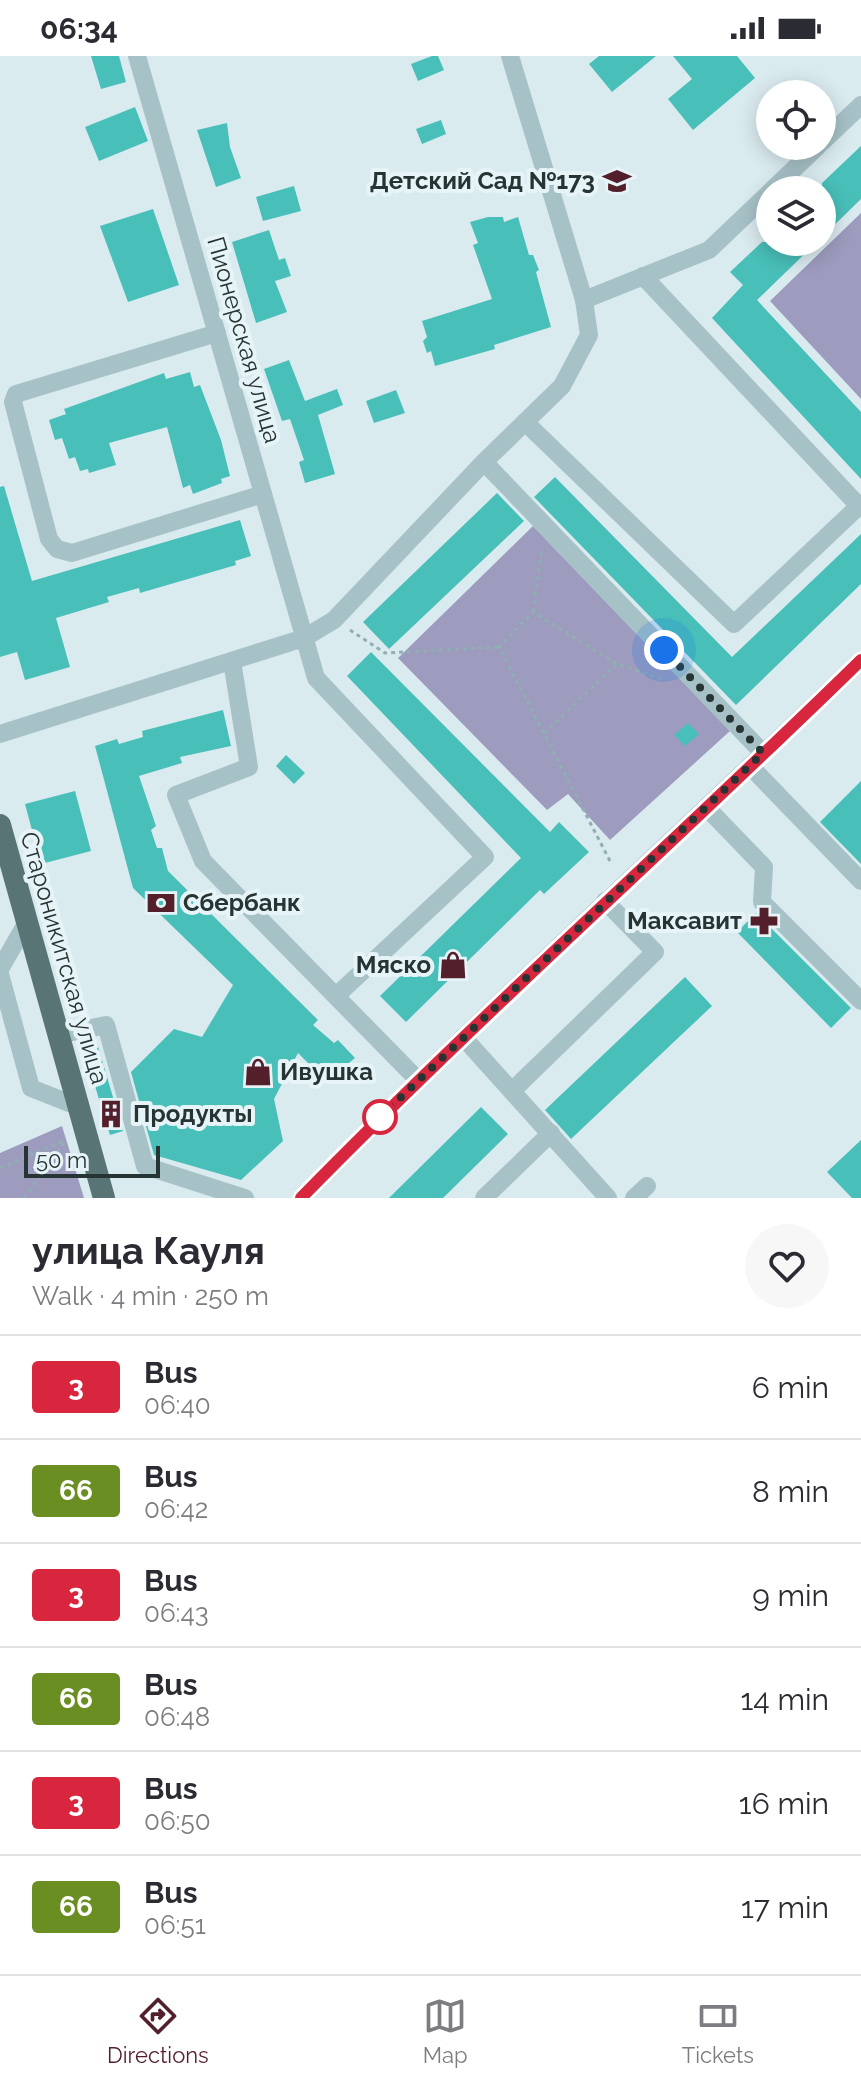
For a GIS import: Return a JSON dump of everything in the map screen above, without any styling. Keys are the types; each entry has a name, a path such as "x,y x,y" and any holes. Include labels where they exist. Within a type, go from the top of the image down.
{"main road":[{"name":"Староникитская улица","path":"0,825 104,1198"}],"street":[{"name":"Пионерская улица","path":"137,56 316,678 485,857 336,996"},
{"path":"0,734 304,638 334,620 484,462 562,386 589,335 584,300 510,56"},
{"path":"836,131 858,114"},
{"path":"787,176 803,160"},
{"path":"584,300 709,250 756,205"},
{"path":"525,422 734,624 859,506 643,276"},
{"path":"217,333 16,394 6,403 49,539 57,549 72,553 263,494"},
{"path":"484,462 704,692 756,759 861,881"},
{"path":"232,661 249,767 176,795 203,861 418,1080"},
{"path":"301,1198 418,1080 605,901 708,809 756,759 860,663"},
{"path":"708,809 764,867 762,902 861,1001"},
{"path":"513,1090 655,952 605,901"},
{"path":"27,922 0,971 31,1088 79,1107"},
{"path":"58,1035 106,1025 145,1166 245,1198"},
{"path":"463,1037 608,1198"},
{"path":"484,1198 551,1133"}],"path":[{"path":"334,620 385,653 499,647 533,612 545,526"},
{"path":"533,612 617,664 704,692"},
{"path":"499,647 610,861"},
{"path":"544,734 617,664"},
{"path":"0,1168 75,1136"},
{"path":"24,1198 66,1140"}],"shaded area":[{"path":"861,213 861,399 770,301 817,256 836,256 836,237"},
{"path":"533,526 730,731 610,840 568,794 547,810 398,658"},
{"path":"62,1126 84,1198 0,1198 0,1153"}],"building":[{"path":"91,56 119,56 126,82 101,89"},
{"path":"438,56 444,70 418,81 411,64"},
{"path":"599,56 656,56 612,92 589,64"},
{"path":"673,56 737,56 755,78 693,130 668,99 692,79"},
{"path":"135,107 148,141 99,161 85,127"},
{"path":"441,120 446,134 422,144 416,129"},
{"path":"227,123 230,147 241,178 216,187 197,130"},
{"path":"861,146 861,199 836,223 836,176 829,176"},
{"path":"294,186 301,211 263,221 256,197"},
{"path":"153,209 179,285 128,302 100,226"},
{"path":"503,217 504,222 518,217 529,255 533,255 539,270 536,272 551,327 494,345 495,349 435,366 431,351 427,353 423,341 427,337 422,321 492,299 473,245 478,243 470,222"},
{"path":"269,230 279,260 285,258 291,276 275,281 287,312 256,323 232,242"},
{"path":"756,248 756,256 803,256 757,300 861,412 861,479 712,318 743,285 730,272"},
{"path":"289,360 305,401 337,389 343,405 318,415 335,474 305,483 299,462 304,460 290,419 282,421 264,369"},
{"path":"190,372 194,387 200,385 221,440 230,476 221,479 222,483 193,494 190,485 183,488 167,427 109,443 116,465 89,473 88,469 80,471 75,457 69,459 62,438 55,440 49,420 66,414 64,409 164,373 166,379"},
{"path":"396,390 405,413 374,423 366,401"},
{"path":"555,477 732,657 861,534 861,584 736,705 534,497"},
{"path":"4,486 32,581 240,520 251,556 235,561 236,565 140,593 139,588 107,597 109,602 56,618 70,667 25,680 17,652 0,657 0,487"},
{"path":"497,493 524,521 389,649 363,622"},
{"path":"371,652 550,832 559,822 589,852 544,894 540,890 406,1022 380,996 521,858 347,676"},
{"path":"223,710 231,746 180,757 182,763 139,776 156,826 151,830 157,848 162,848 168,871 318,1020 313,1025 334,1043 338,1040 355,1058 338,1072 334,1069 323,1078 298,1053 274,1099 283,1141 241,1180 154,1155 131,1072 174,1029 202,1037 233,985 133,888 95,746 117,739 119,744 143,737 142,731"},
{"path":"688,723 699,734 685,746 674,735"},
{"path":"286,755 305,773 294,784 276,766"},
{"path":"861,781 861,864 820,822"},
{"path":"75,791 91,851 41,864 25,804"},
{"path":"756,913 851,1008 831,1028 737,932"},
{"path":"685,977 712,1006 571,1139 545,1110"},
{"path":"97,1043 123,1131 110,1135 83,1047"},
{"path":"481,1107 508,1134 443,1198 389,1198"},
{"path":"861,1140 861,1198 852,1198 827,1172"}],"bus line":[{"name":"3","path":"301,1198 380,1117 605,901 708,809 861,660"}],"place":[{"name":"Детский Сад №173","path":"617,181"},
{"name":"Сбербанк","path":"161,903"},
{"name":"Максавит","path":"764,921"},
{"name":"Мяско","path":"453,965"},
{"name":"Ивушка","path":"258,1072"},
{"name":"Продукты","path":"111,1114"}],"route":[{"path":"380,1117 605,901 708,809 763,753 664,650"}]}
